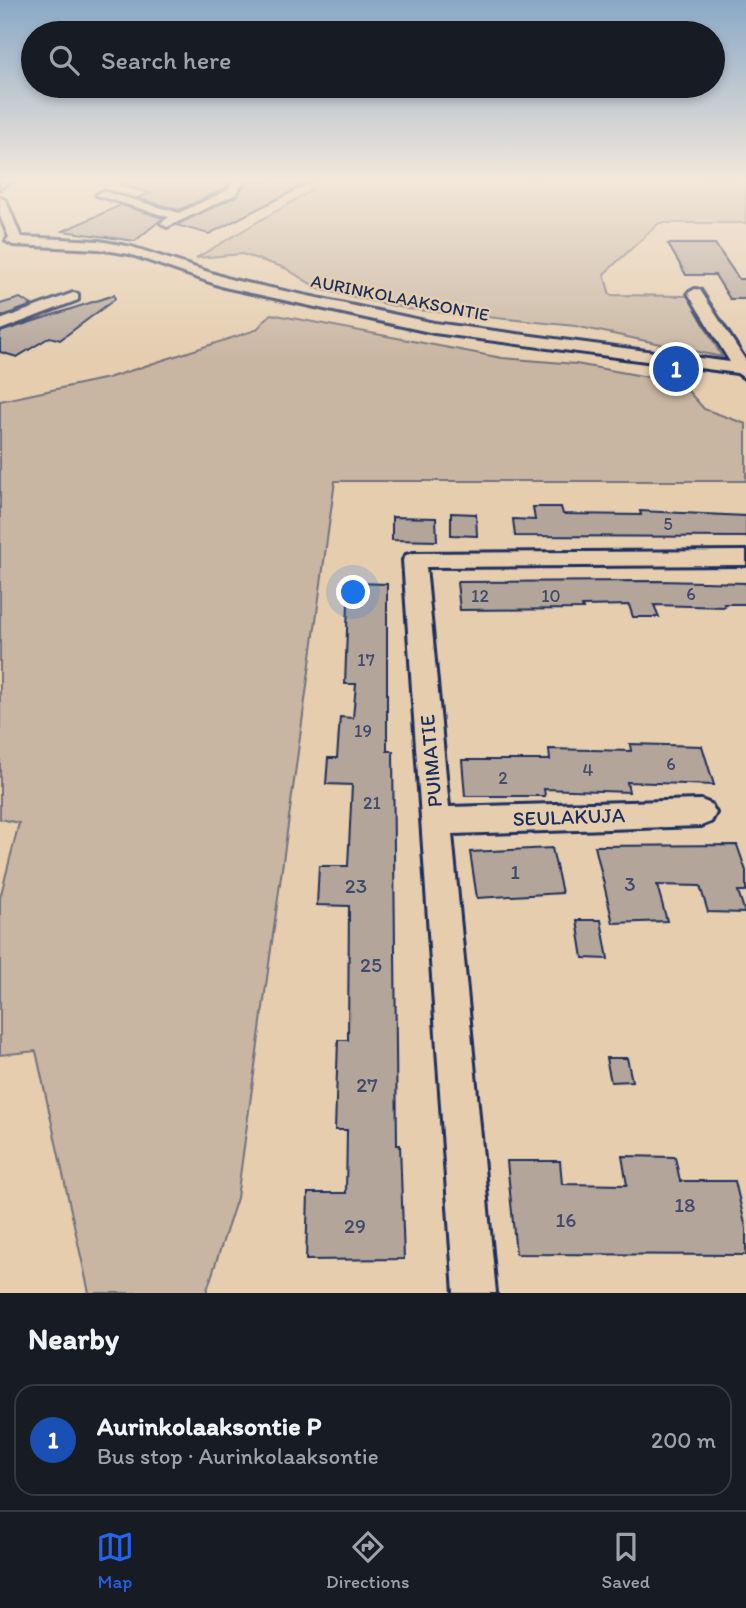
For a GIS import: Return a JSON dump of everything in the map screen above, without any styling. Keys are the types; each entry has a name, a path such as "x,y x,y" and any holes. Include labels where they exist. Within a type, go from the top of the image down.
{"street":[{"name":"AURINKOLAAKSONTIE","path":"6,245 99,245 132,251 243,288 434,328 745,370"},
{"path":"695,293 745,370"},
{"path":"0,325 73,296"},
{"name":"PUIMATIE","path":"475,1293 414,560 746,558"},
{"name":"SEULAKUJA","path":"436,821 701,813"}],"shaded area":[{"path":"230,238 642,238 604,274 610,295 688,296 722,357 575,326 408,309 319,289 285,268 242,254 196,258"},
{"path":"271,314 502,358 576,364 681,383 704,409 746,424 746,481 335,481 237,1198 206,1293 89,1293 36,1051 0,1055 0,898 19,823 0,819 0,401 108,378 256,330"}],"building":[{"path":"668,244 715,244 739,279 746,279 746,299 730,299 715,275 686,275"},
{"path":"114,295 115,299 60,340 50,337 17,357 0,352 0,332"},
{"path":"20,298 32,305 0,317 0,304"},
{"path":"533,507 561,507 563,514 641,515 640,511 746,516 746,537 515,536 513,519 535,520"},
{"path":"451,513 476,514 477,536 451,535"},
{"path":"392,517 436,518 437,541 392,540"},
{"path":"457,582 746,583 746,604 724,604 725,607 654,605 659,617 633,617 629,605 582,606 583,609 460,610"},
{"path":"357,583 387,584 387,751 393,751 397,1145 400,1145 404,1259 306,1260 308,1193 346,1193 347,1130 335,1130 338,1040 348,1040 349,906 317,905 319,866 348,866 352,785 326,784 328,758 337,758 340,717 353,718 356,684 345,684 348,603 356,604"},
{"path":"630,744 702,746 714,785 627,782 629,792 544,789 545,796 465,796 462,760 550,760 549,749 631,751"},
{"path":"737,845 746,871 746,891 738,891 745,913 708,912 700,886 657,885 667,921 613,923 595,846"},
{"path":"552,848 562,893 477,898 470,852"},
{"path":"577,920 601,920 608,959 583,958"},
{"path":"606,1058 627,1058 632,1081 611,1082"},
{"path":"622,1156 675,1157 680,1181 735,1181 746,1228 746,1255 516,1254 507,1161 560,1161 562,1184 627,1185"}],"place":[{"name":"Aurinkolaaksontie P","path":"676,369"}]}
